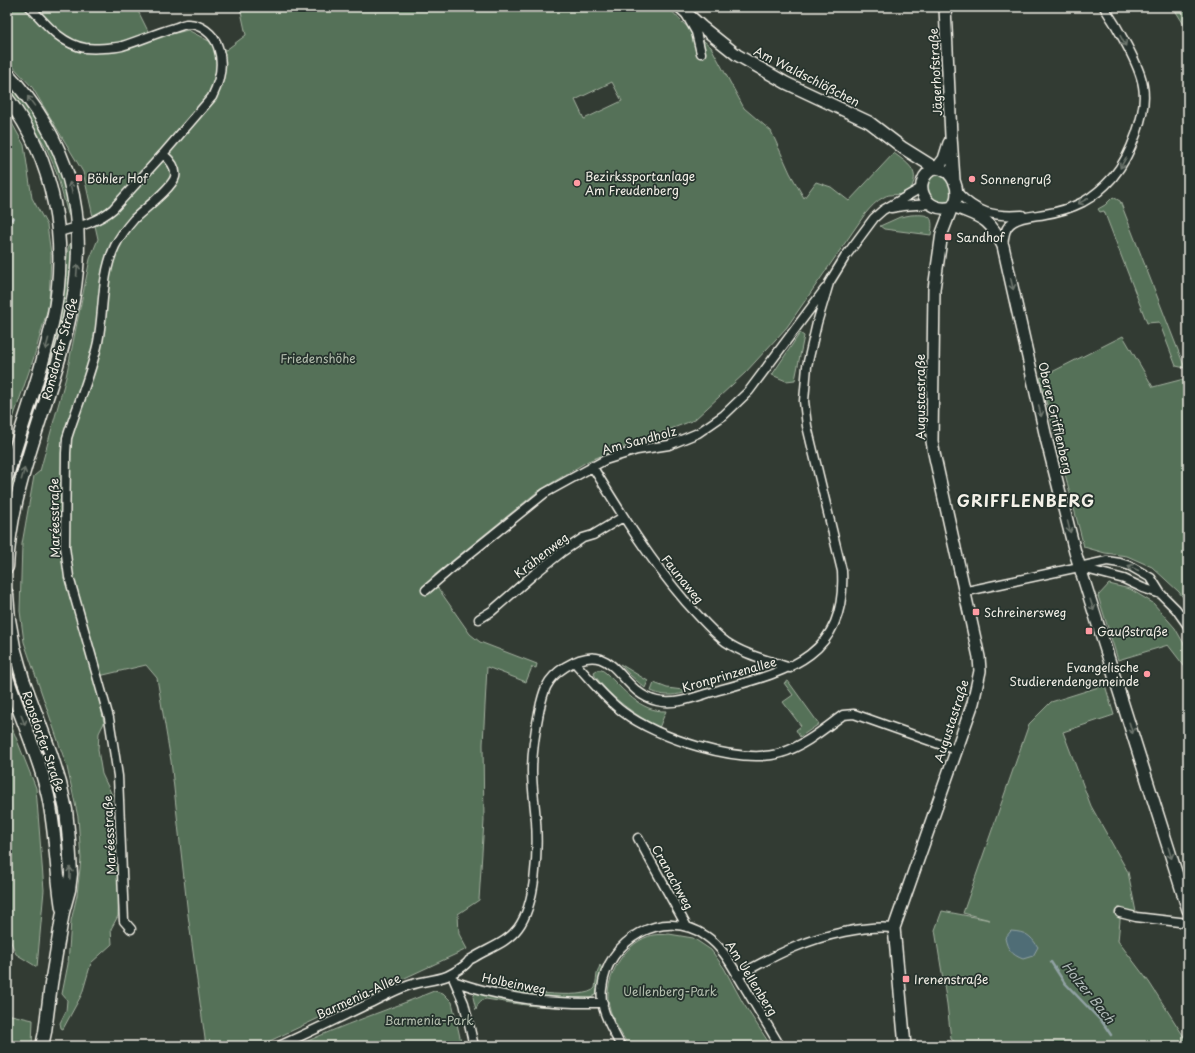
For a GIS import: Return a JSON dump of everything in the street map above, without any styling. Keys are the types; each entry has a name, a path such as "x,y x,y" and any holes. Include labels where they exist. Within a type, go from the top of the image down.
{"main road":[{"name":"Ronsdorfer Straße","path":"7,73 32,103 58,148 72,190 78,226 77,274 72,309 65,338 19,491 10,534 7,567"},
{"name":"Ronsdorfer Straße","path":"7,98 22,119 34,140 43,162 52,191 59,232 60,265 54,318 42,364 7,476"},
{"name":"Ronsdorfer Straße","path":"7,594 9,619 14,647 23,679 52,754 66,810 69,840 71,874 69,890 63,912 42,1046"},
{"name":"Ronsdorfer Straße","path":"7,677 39,764 48,795 63,912"},
{"name":"Ronsdorfer Straße","path":"45,1032 49,1046"}],"street":[{"path":"30,7 53,32 77,46 87,48 121,46 155,33 185,24 192,24 201,27 210,34 216,41 220,53 221,72 212,97 163,154 106,215 59,232"},
{"name":"Jägerhofstraße","path":"945,7 954,180"},
{"path":"1003,246 1005,232 1012,222 1071,207 1089,198 1113,177 1130,148 1142,113 1143,86 1140,75 1120,33 1104,7"},
{"path":"682,8 696,32 701,53"},
{"name":"Am Waldschlößchen","path":"682,8 702,27 737,55 786,83 869,122 933,171"},
{"name":"Jägerhofstraße","path":"933,171 946,154 951,136"},
{"name":"Maréesstraße","path":"131,929 124,921 118,776 109,718 69,577 66,558 64,517 66,453 67,438 97,344 101,326 107,268 115,247 134,219 168,187 175,178 175,169 170,160 163,154"},
{"path":"888,208 903,206 933,206 941,209 952,207 957,199 957,192 954,180 949,173 933,171 921,188 924,197 933,206"},
{"name":"Kronprinzenallee","path":"450,974 465,965 470,959 510,937 518,928 528,908 531,898 537,840 532,773 534,738 543,694 556,673 582,658 599,657 620,672 631,686 643,695 656,701 669,702 682,700 757,680 790,668 809,656 824,642 835,622 842,596 843,582 840,558 807,426 804,401 807,366 817,323 829,283 844,257 874,218 921,188"},
{"path":"957,192 976,208 992,214 1008,216 1047,214"},
{"name":"Augustastraße","path":"933,206 942,233"},
{"name":"Augustastraße","path":"905,1046 894,928 973,703 980,671 979,657 932,441 934,289 942,233 952,207"},
{"name":"Oberer Grifflenberg","path":"952,207 987,221 997,233 1003,246 1075,568 1188,910"},
{"name":"Am Sandholz","path":"426,590 545,493 592,466 624,454 680,442 705,429 724,415 749,391 829,283"},
{"name":"Faunaweg","path":"592,466 647,553 673,587 714,632 726,642 742,651 790,668"},
{"name":"Krähenweg","path":"479,619 492,611 562,552 583,538 593,535 623,517"},
{"path":"965,591 1108,562 1125,564 1137,569 1151,578 1161,594 1188,626"},
{"path":"1075,568 1124,579 1161,594"},
{"path":"574,662 612,704 640,723 655,732 671,738 724,753 766,756 780,753 792,749 806,741 843,715 848,714 854,714 956,750"},
{"name":"Cranachweg","path":"638,838 687,927"},
{"path":"1120,913 1136,918 1188,923"},
{"name":"Am Uellenberg","path":"621,1046 608,1021 603,1003 601,990 604,974 612,958 621,946 635,936 661,925 687,927 704,934 716,944 727,957 780,1046"},
{"path":"737,976 795,947 817,939 841,933 880,927 894,928"},
{"path":"450,974 456,982 464,1003 474,1046"},
{"name":"Barmenia-Allee","path":"279,1046 407,986 435,980 450,974"},
{"name":"Holbeinweg","path":"456,982 519,998 569,1004 603,1003"}],"green space":[{"name":"Friedenshöhe","path":"7,7 136,7 152,39 188,30 226,50 246,35 240,7 668,7 682,22 711,47 744,108 771,131 790,173 804,198 816,182 831,187 849,201 894,153 910,166 914,174 913,185 908,191 902,194 886,196 878,200 869,209 787,327 745,373 694,420 588,461 537,492 431,578 470,634 480,642 537,664 536,668 532,667 526,682 487,667 483,744 484,821 479,900 458,914 459,934 467,949 259,1046 206,1046 188,915 171,761 157,678 146,665 95,677 104,723 99,733 98,750 102,774 112,795 111,814 114,834 120,849 118,916 111,929 112,944 91,963 82,994 63,1029 61,1028 60,1023 66,1011 67,1000 62,994 68,964 71,921 77,895 81,859 78,817 67,767 24,642 20,611 22,544 34,476 40,471 66,377 90,259 98,239 83,172 32,87 7,60","holes":["612,82 622,101 584,119 575,100"]},
{"path":"1173,7 1188,7 1188,31"},
{"path":"7,82 19,96 41,128 49,144 63,180 70,217 56,171 46,147 17,100 7,89"},
{"path":"7,114 24,145 32,198 47,225 51,254 49,304 34,357 7,436"},
{"path":"936,174 946,179 951,187 950,197 948,201 943,204 927,196 927,179"},
{"path":"1113,197 1120,201 1185,368 1176,366 1159,322 1147,323 1104,211 1100,212 1098,209 1105,205"},
{"path":"923,215 929,217 932,223 931,235 884,229 880,226 900,217"},
{"path":"72,240 72,272 62,328 24,447 7,517 7,501 11,483 53,347 62,300 68,248"},
{"path":"800,333 804,336 795,380 786,381 772,375"},
{"path":"1123,336 1153,387 1180,380 1188,380 1188,604 1179,592 1152,567 1127,556 1105,553 1084,547 1040,378"},
{"path":"1109,584 1130,589 1153,603 1175,628 1188,651 1188,671 1168,645 1118,660 1098,596"},
{"path":"7,643 19,685 49,765 59,802 63,831 64,877 12,675 7,654"},
{"path":"620,664 648,681 645,688 630,675"},
{"path":"597,670 602,670 606,673 640,704 648,708 666,711 659,728 632,712 608,692 595,676 594,672"},
{"path":"788,681 819,724 800,737 796,730 801,726 783,702 793,695 784,683"},
{"path":"654,683 667,688 683,690 684,693 667,695 655,693 651,691"},
{"path":"1105,685 1114,715 1063,732 1091,806 1128,872 1136,912 1121,910 1118,941 1149,982 1188,1043 1188,1046 960,1046 951,1039 935,930 942,911 990,920 963,913 1029,724 1051,702"},
{"path":"7,715 36,788 44,890 37,967 16,954 10,940 7,945"},
{"name":"Uellenberg-Park","path":"669,934 693,938 711,950 724,968 743,1003 771,1046 629,1046 610,1011 608,998 611,978 620,959 635,944 644,938 653,935"},
{"path":"600,965 602,969 597,994 589,999 543,1000 489,988 489,986 528,992 562,994 588,992 595,988"},
{"name":"Barmenia-Park","path":"434,991 443,993 452,1002 462,1046 297,1046 330,1031"},
{"path":"476,992 576,1006 542,1006 486,999 480,1002 476,1010 473,997"},
{"path":"7,1014 33,1020 32,1046 7,1046"}],"water":[{"path":"1011,931 1024,933 1033,940 1038,947 1033,956 1023,959 1016,956 1011,951 1005,938"}],"waterway":[{"path":"7,223 13,218"},
{"name":"Holzer Bach","path":"1051,962 1064,982 1103,1023 1111,1035"}],"place":[{"name":"Böhler Hof","path":"79,178"},
{"name":"Sonnengruß","path":"972,179"},
{"name":"Bezirkssportanlage Am Freudenberg","path":"577,183"},
{"name":"Sandhof","path":"948,237"},
{"name":"Schreinersweg","path":"976,612"},
{"name":"Gaußstraße","path":"1089,631"},
{"name":"Evangelische Studierendengemeinde","path":"1147,674"},
{"name":"Irenenstraße","path":"906,979"}],"district":[{"name":"GRIFFLENBERG","path":"1026,500"}]}
